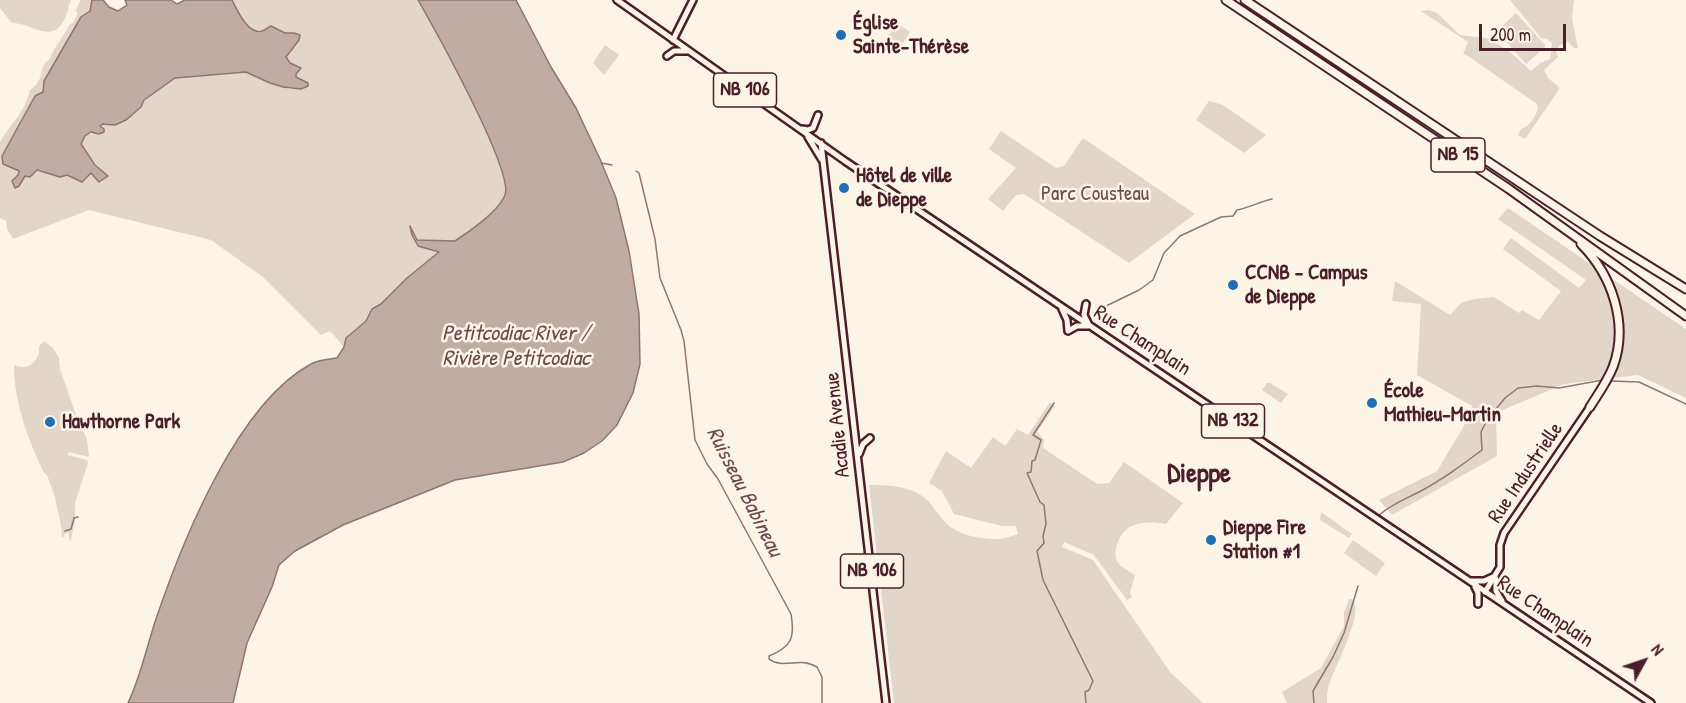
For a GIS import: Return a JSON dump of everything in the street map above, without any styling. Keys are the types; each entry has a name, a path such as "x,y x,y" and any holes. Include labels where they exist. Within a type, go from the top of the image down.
{"highway":[{"name":"NB 15","path":"1226,0 1509,189 1686,316"},
{"name":"NB 15","path":"1245,0 1600,236 1686,289"},
{"path":"1566,230 1598,263 1614,297 1618,321 1614,364 1590,407"}],"main road":[{"name":"Rue Champlain","path":"617,0 845,161 1652,703"},
{"path":"673,40 693,0"},
{"path":"667,56 677,51 690,52"},
{"path":"801,129 813,128 818,114"},
{"path":"801,129 811,140 824,162 831,155 845,161"},
{"name":"Acadie Avenue","path":"821,143 886,703"},
{"path":"1086,304 1084,315 1090,327"},
{"path":"1059,306 1065,313 1068,331 1077,326 1090,327"},
{"name":"Rue Industrielle","path":"1485,592 1497,575 1504,533 1590,407"},
{"path":"858,455 863,444 870,438"},
{"path":"1469,581 1484,581 1497,575 1496,591 1504,605"},
{"path":"1469,581 1478,591 1478,604"}],"green space":[{"path":"0,0 71,0 63,22 58,28 46,32 12,23 0,8"},
{"path":"80,0 92,0 91,11 81,17 44,81 43,92 35,96 11,140 8,166 19,173 13,182 19,186 25,176 31,176 34,171 40,170 60,177 67,175 81,182 91,173 98,182 107,177 81,144 85,137 104,132 100,126 103,124 126,120 141,107 144,100 175,78 246,72 290,89 298,89 308,83 296,77 300,70 299,67 290,63 286,56 299,40 294,33 285,33 279,29 254,30 241,17 232,0 418,0 486,129 505,181 505,195 497,208 455,241 417,240 412,231 414,240 440,252 371,311 366,321 349,334 344,347 330,331 321,335 263,277 211,240 89,210 13,239 7,229 6,221 0,218 0,142 21,111 30,90 39,81 54,49 70,24 73,23 78,13 76,11"},
{"path":"1510,0 1574,0 1572,18 1578,48 1574,48 1568,42 1560,45 1556,51 1558,57 1544,70 1548,78 1560,88 1525,139 1518,135 1533,118 1538,109 1537,104 1463,54 1468,42 1421,11 1428,10 1437,13 1460,35 1487,38 1509,51 1531,71 1540,63 1550,59 1552,43 1541,38"},
{"path":"1516,13 1546,46 1526,64 1497,31"},
{"path":"897,23 910,32 896,53 883,44"},
{"path":"605,45 619,55 604,75 593,63"},
{"path":"1209,101 1223,105 1266,135 1244,153 1196,120"},
{"name":"Parc Cousteau","path":"1001,131 1056,168 1064,166 1083,138 1195,214 1129,263 1024,194 1016,195 1003,211 988,199 1016,168 989,149"},
{"path":"1508,208 1686,329 1686,398 1638,375 1564,384 1496,413 1497,456 1392,515 1379,500 1437,471 1468,419 1472,406 1417,375 1421,304 1392,301 1395,281 1450,315 1461,303 1494,297 1519,313 1522,310 1539,320 1561,291 1503,249 1511,238 1579,288 1586,280 1498,219"},
{"path":"44,341 53,348 59,358 60,369 87,439 89,457 69,452 67,455 87,460 88,463 75,503 71,541 69,533 65,533 64,537 61,536 55,497 27,434 16,393 14,365 26,367 31,364 39,354 39,346"},
{"path":"1267,383 1288,394 1281,403 1262,390"},
{"path":"1050,402 1055,406 1037,432 1044,440 1043,448 1097,484 1109,483 1124,462 1183,503 1166,524 1138,524 1131,526 1122,535 1116,549 1116,559 1120,565 1135,575 1130,593 1132,597 1127,600 1094,555 1064,542 1062,547 1093,560 1170,672 1203,703 894,703 869,485 900,487 923,496 949,526 970,536 1000,539 1018,534 1016,526 1002,526 954,514 942,491 929,483 946,451 971,468 993,437 1005,446 1017,429 1028,435"},
{"path":"1321,512 1352,534 1349,538 1320,520"},
{"path":"1353,540 1385,563 1376,576 1344,553"},
{"path":"1349,599 1352,599 1355,606 1355,616 1331,680 1327,703 1287,703 1282,692 1321,668 1344,626 1344,613"}],"water":[{"path":"92,0 103,0 109,7 118,11 127,5 125,0 171,0 177,4 185,0 232,0 244,21 252,29 262,31 271,26 285,33 300,35 299,40 286,57 290,63 301,68 296,77 308,83 308,86 301,89 283,87 246,72 175,78 144,100 141,107 126,120 115,125 103,124 100,126 104,132 99,134 91,132 85,136 81,144 95,165 108,176 99,182 91,173 82,182 67,175 60,177 37,170 30,177 25,176 15,188 12,181 19,171 3,164 2,156 35,96 43,92 44,81 81,17 90,11"},
{"name":"Petitcodiac River / Rivière Petitcodiac","path":"418,0 516,0 551,67 576,108 616,198 629,251 639,314 640,364 633,393 617,425 602,441 584,453 563,462 455,480 343,525 295,551 279,565 272,587 247,643 233,703 128,703 168,585 198,513 216,476 259,410 284,383 311,364 337,358 344,347 346,338 366,321 372,309 381,304 407,278 439,252 418,246 410,226 417,240 455,241 497,208 505,195 505,181 486,130"}],"waterway":[{"name":"Ruisseau Babineau","path":"601,163 612,165"},
{"name":"Ruisseau Babineau","path":"636,171 639,173 655,239 660,278 684,341 695,440 791,614 792,635 790,640 783,649 769,656 769,659 774,662 804,663 817,667 822,677 822,703"},
{"path":"1104,307 1139,290 1153,280 1164,253 1180,236 1221,217 1233,216 1237,210 1272,199"},
{"name":"Ruisseau Babineau","path":"1379,515 1436,482 1482,450 1481,432 1487,420 1505,398 1518,388 1537,386 1559,388 1603,380"},
{"name":"Ruisseau Babineau","path":"1611,381 1639,382 1686,404"},
{"path":"1054,403 1033,435 1041,440 1035,460 1032,461 1031,472 1027,473 1040,502 1044,505 1046,524 1044,543 1037,551 1043,580 1093,681 1089,690 1085,692 1086,703"},
{"path":"65,531 71,529 74,518 78,517"},
{"name":"Ruisseau Babineau","path":"1314,703 1313,691 1344,633 1358,586"}],"place":[{"name":"Église Sainte-Thérèse","path":"841,35"},
{"name":"Hôtel de ville de Dieppe","path":"844,188"},
{"name":"CCNB - Campus de Dieppe","path":"1233,285"},
{"name":"École Mathieu-Martin","path":"1372,403"},
{"name":"Hawthorne Park","path":"50,422"},
{"name":"Dieppe Fire Station #1","path":"1211,540"}],"district":[{"name":"Dieppe","path":"1199,475"}]}
